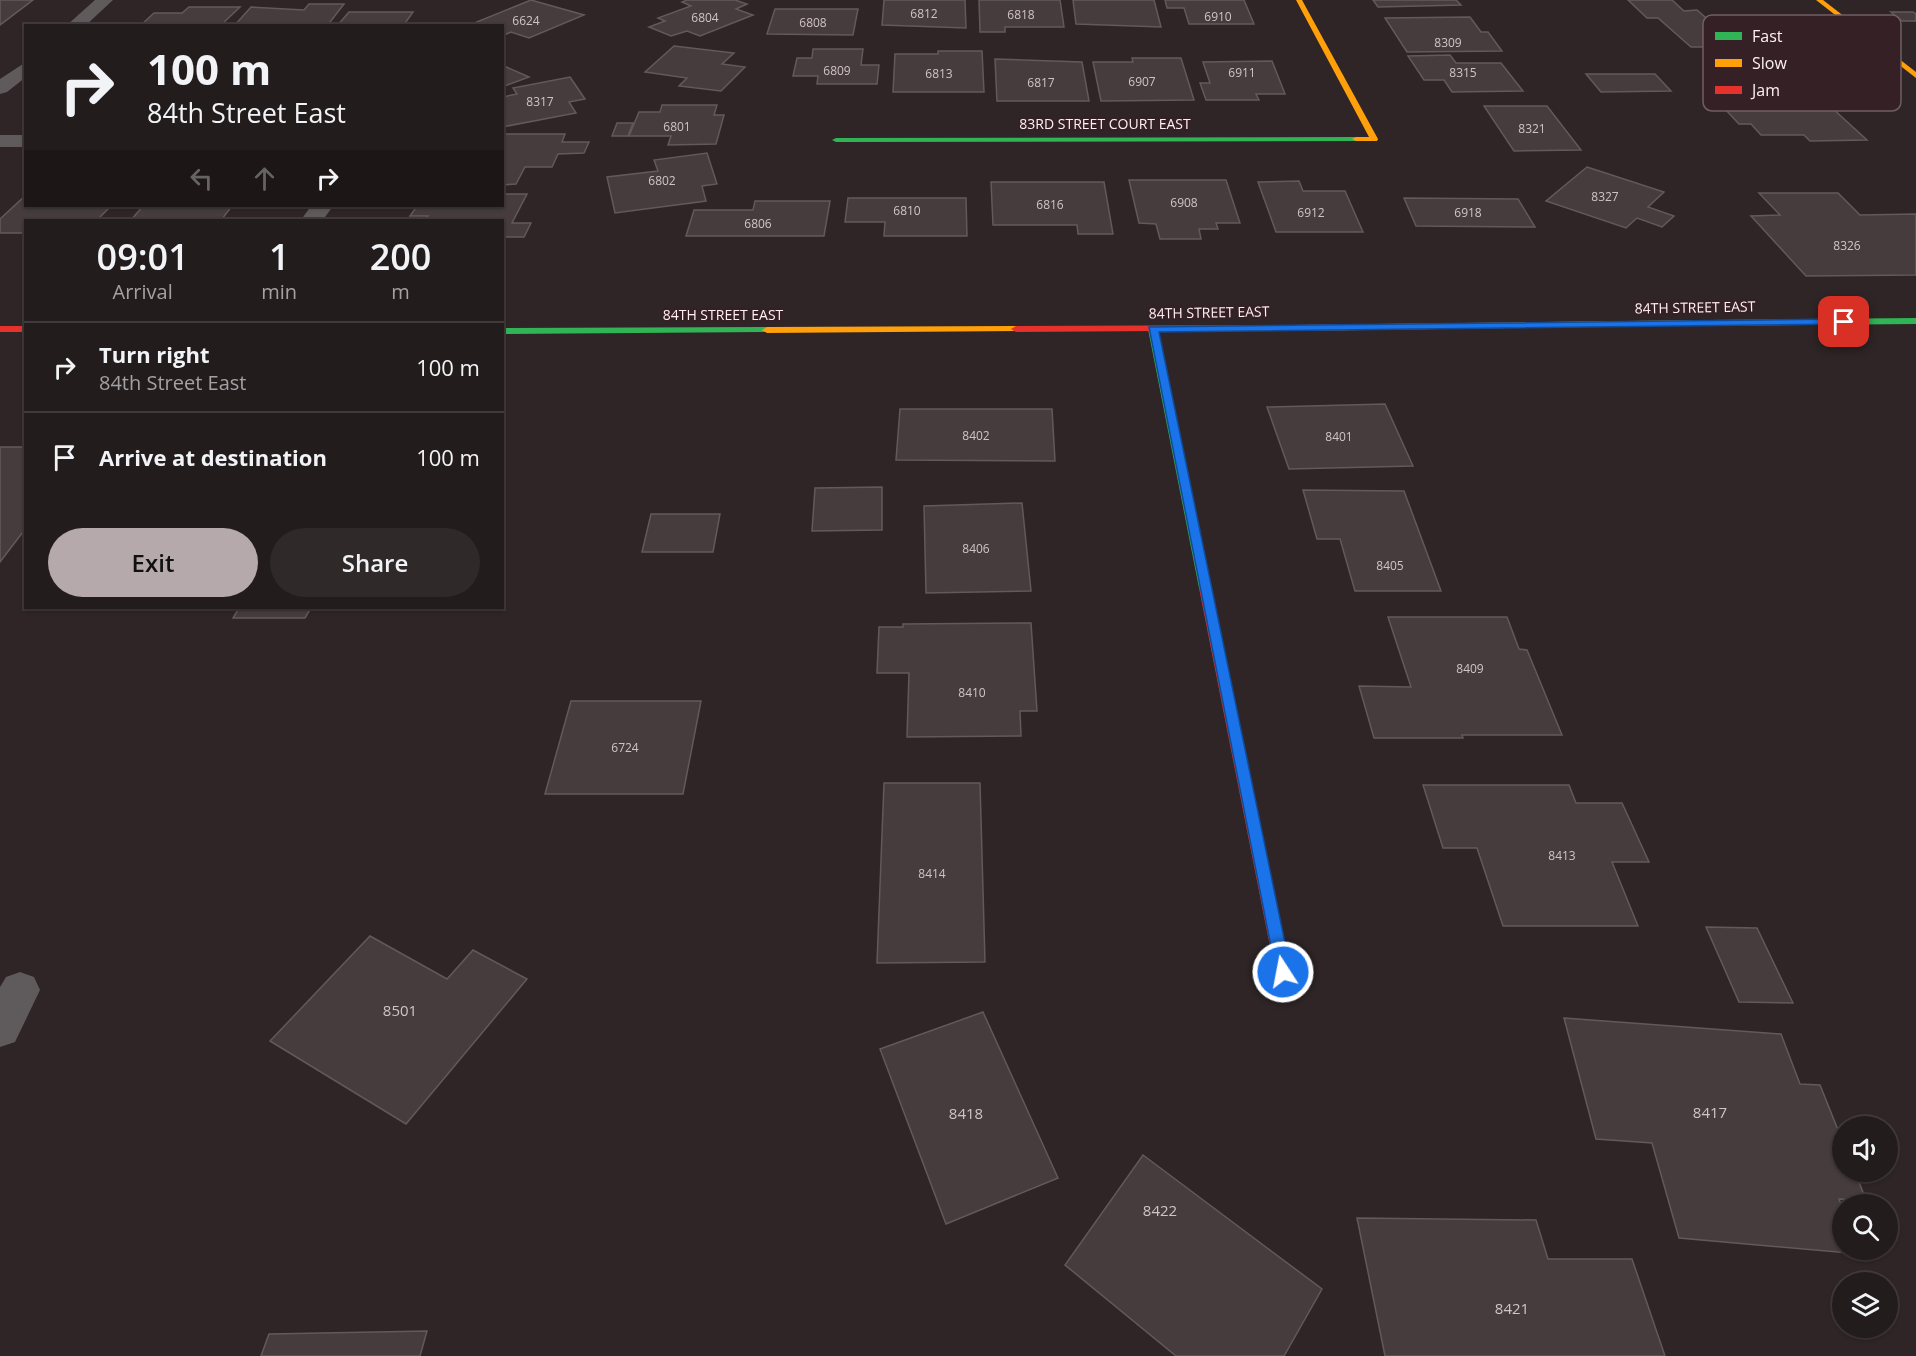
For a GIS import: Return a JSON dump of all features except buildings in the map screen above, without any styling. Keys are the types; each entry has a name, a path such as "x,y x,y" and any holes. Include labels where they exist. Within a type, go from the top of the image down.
{"street":[{"path":"77,24 105,0"},
{"name":"83RD STREET COURT EAST","path":"836,140 1374,139 1299,0"},
{"path":"1819,0 1838,15"},
{"path":"1901,64 1916,76"},
{"path":"0,88 24,69"},
{"path":"0,141 24,141"},
{"name":"84TH STREET EAST","path":"504,331 1153,329 1916,321"},
{"path":"0,329 24,329"},
{"path":"1153,329 1283,972"},
{"path":"0,1028 20,990"}],"traffic: fast":[{"path":"836,140 1356,139"},
{"path":"1710,323 1916,321"},
{"path":"1153,329 1205,588"},
{"path":"504,331 767,330"}],"traffic: slow":[{"path":"1299,0 1374,139 1356,139"},
{"path":"1819,0 1838,15"},
{"path":"1901,64 1916,76"},
{"path":"1293,328 1710,323"},
{"path":"767,330 1016,329"}],"traffic: jam":[{"path":"1016,329 1293,328"},
{"path":"0,329 24,329"},
{"path":"1205,588 1283,972"}],"route":[{"path":"1283,972 1153,329 1844,322"}]}
